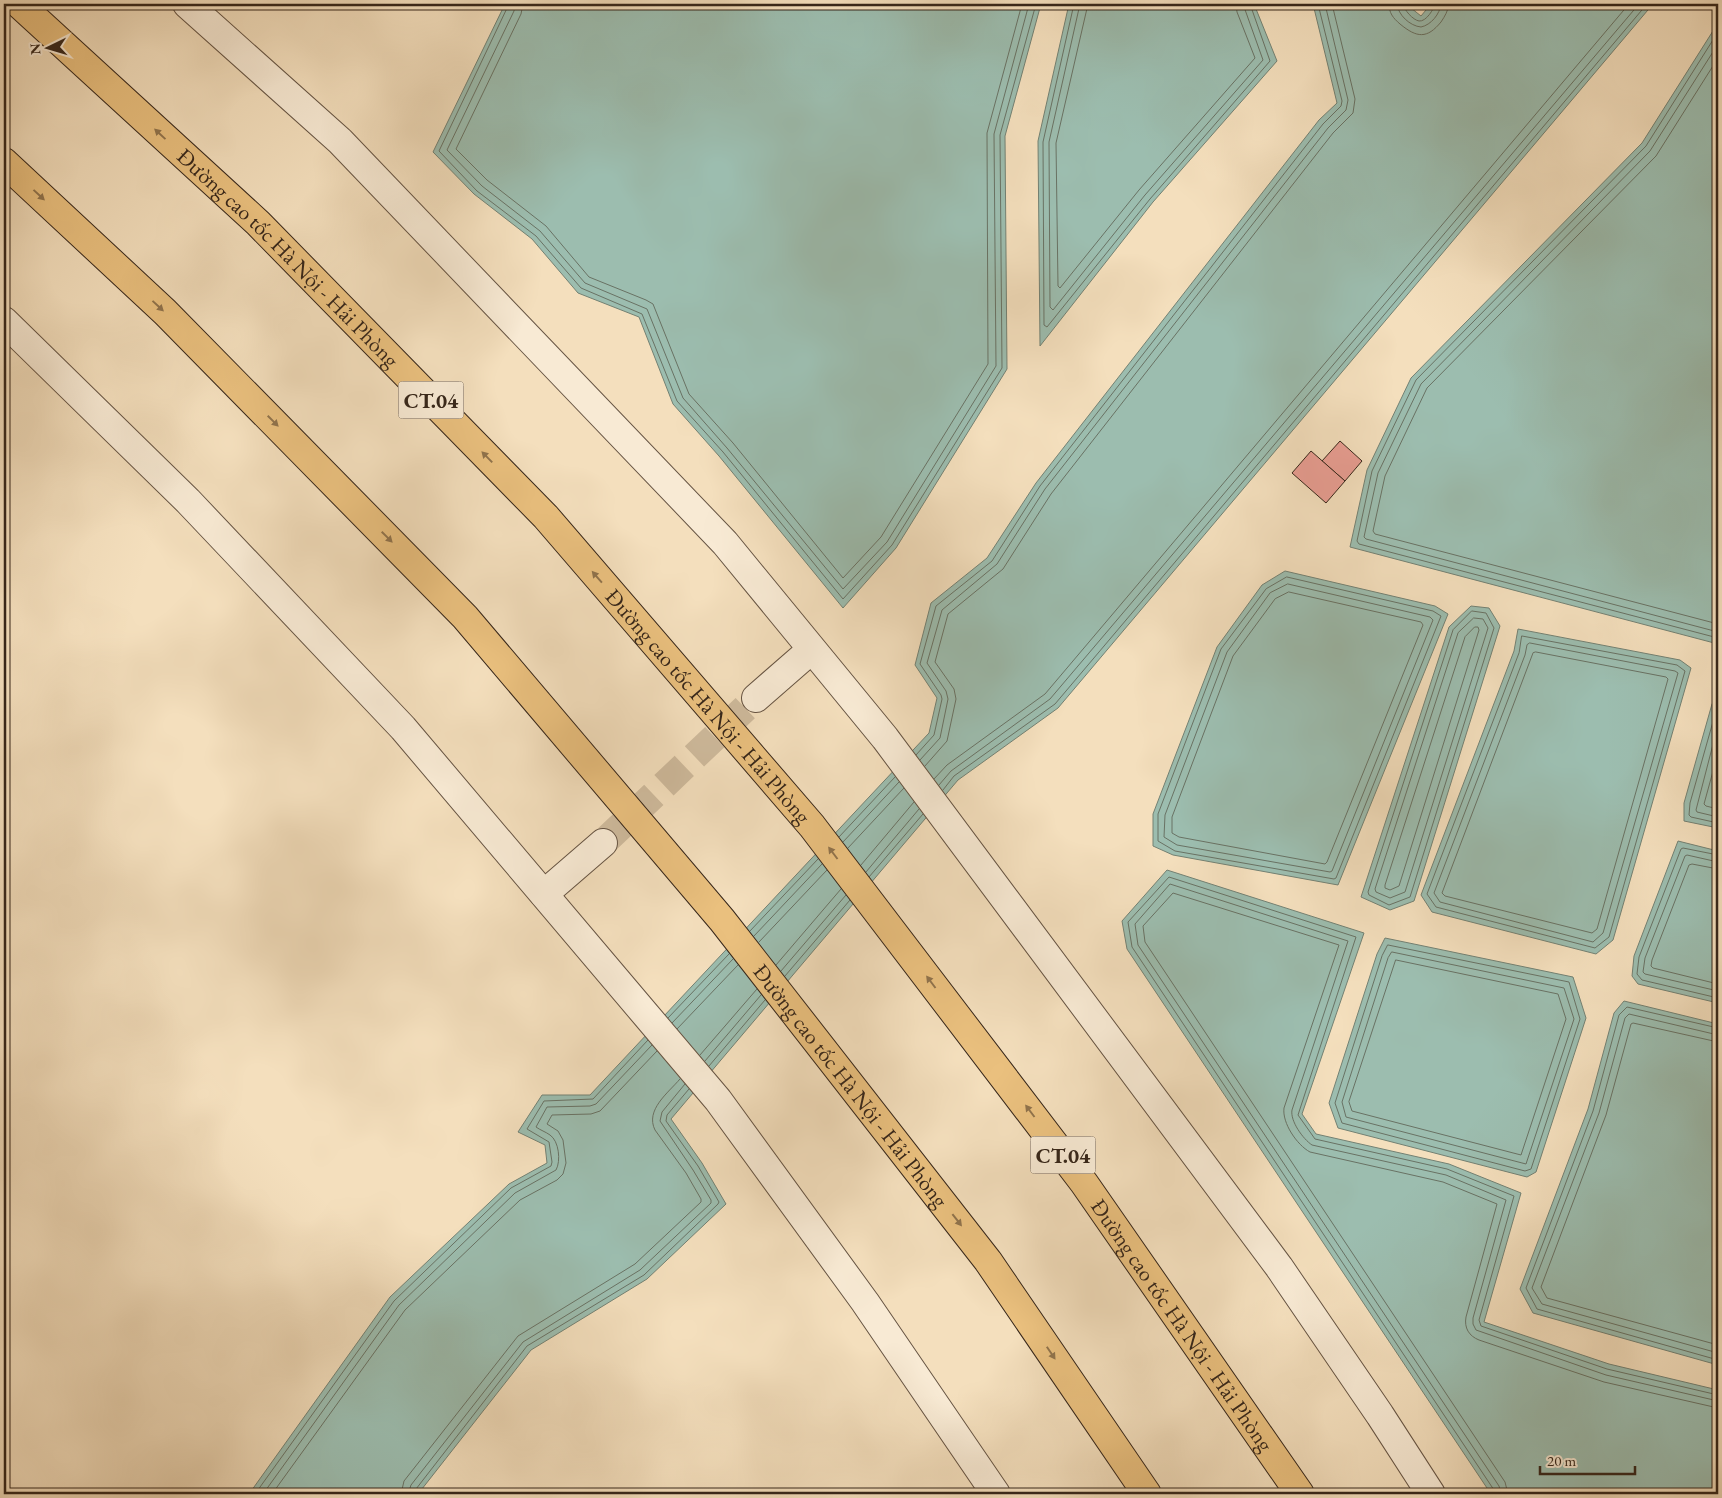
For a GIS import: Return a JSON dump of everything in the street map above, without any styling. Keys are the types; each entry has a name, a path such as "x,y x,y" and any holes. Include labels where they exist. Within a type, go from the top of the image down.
{"highway":[{"name":"Đường cao tốc Hà Nội - Hải Phòng","path":"19,4 258,223 546,517 812,826 1084,1183 1300,1494"},
{"name":"Đường cao tốc Hà Nội - Hải Phòng","path":"4,162 165,312 465,617 722,920 988,1261 1147,1494"}],"street":[{"path":"187,4 340,141 725,544 885,738 1279,1267 1380,1415 1431,1494"},
{"path":"4,321 188,501 403,728 544,894 718,1100 865,1302 996,1494"},
{"path":"756,698 811,650"},
{"path":"544,894 603,843"}],"water":[{"path":"505,4 1041,4 1005,136 1007,369 896,548 843,608 719,456 673,404 639,317 578,293 532,239 474,194 433,152"},
{"path":"1069,4 1254,4 1277,61 1153,202 1040,346 1038,141"},
{"path":"1313,4 1406,4 1421,16 1431,4 1653,4 1058,708 958,780 671,1119 702,1163 726,1204 647,1279 531,1350 418,1494 249,1494 390,1297 509,1184 547,1163 545,1145 518,1132 542,1095 590,1095 929,733 937,698 915,665 931,603 987,558 1036,483 1319,120 1337,103"},
{"path":"1718,23 1718,644 1350,547 1367,470 1411,378 1642,143"},
{"path":"1285,571 1435,606 1448,614 1338,885 1173,855 1153,846 1153,814 1217,647 1262,585"},
{"path":"1471,606 1489,608 1500,626 1414,901 1390,910 1361,897 1449,627"},
{"path":"1518,629 1680,660 1691,668 1613,940 1596,954 1432,912 1421,895 1514,651"},
{"path":"1718,695 1718,828 1684,821 1684,803 1712,704"},
{"path":"1678,841 1718,851 1718,1003 1638,984 1632,976 1634,956"},
{"path":"1167,870 1364,933 1302,1114 1316,1134 1449,1164 1521,1193 1484,1322 1609,1364 1718,1390 1718,1494 1491,1494 1127,949 1122,921"},
{"path":"1385,938 1573,977 1586,1018 1536,1172 1527,1177 1338,1128 1329,1103 1377,954"},
{"path":"1624,1001 1718,1024 1718,1365 1533,1313 1520,1289 1588,1109 1614,1013"}],"building":[{"path":"1340,441 1362,461 1345,481 1322,461"},
{"path":"1311,451 1345,481 1326,503 1292,473"}],"tunnel":[{"path":"603,843 756,698"}]}
